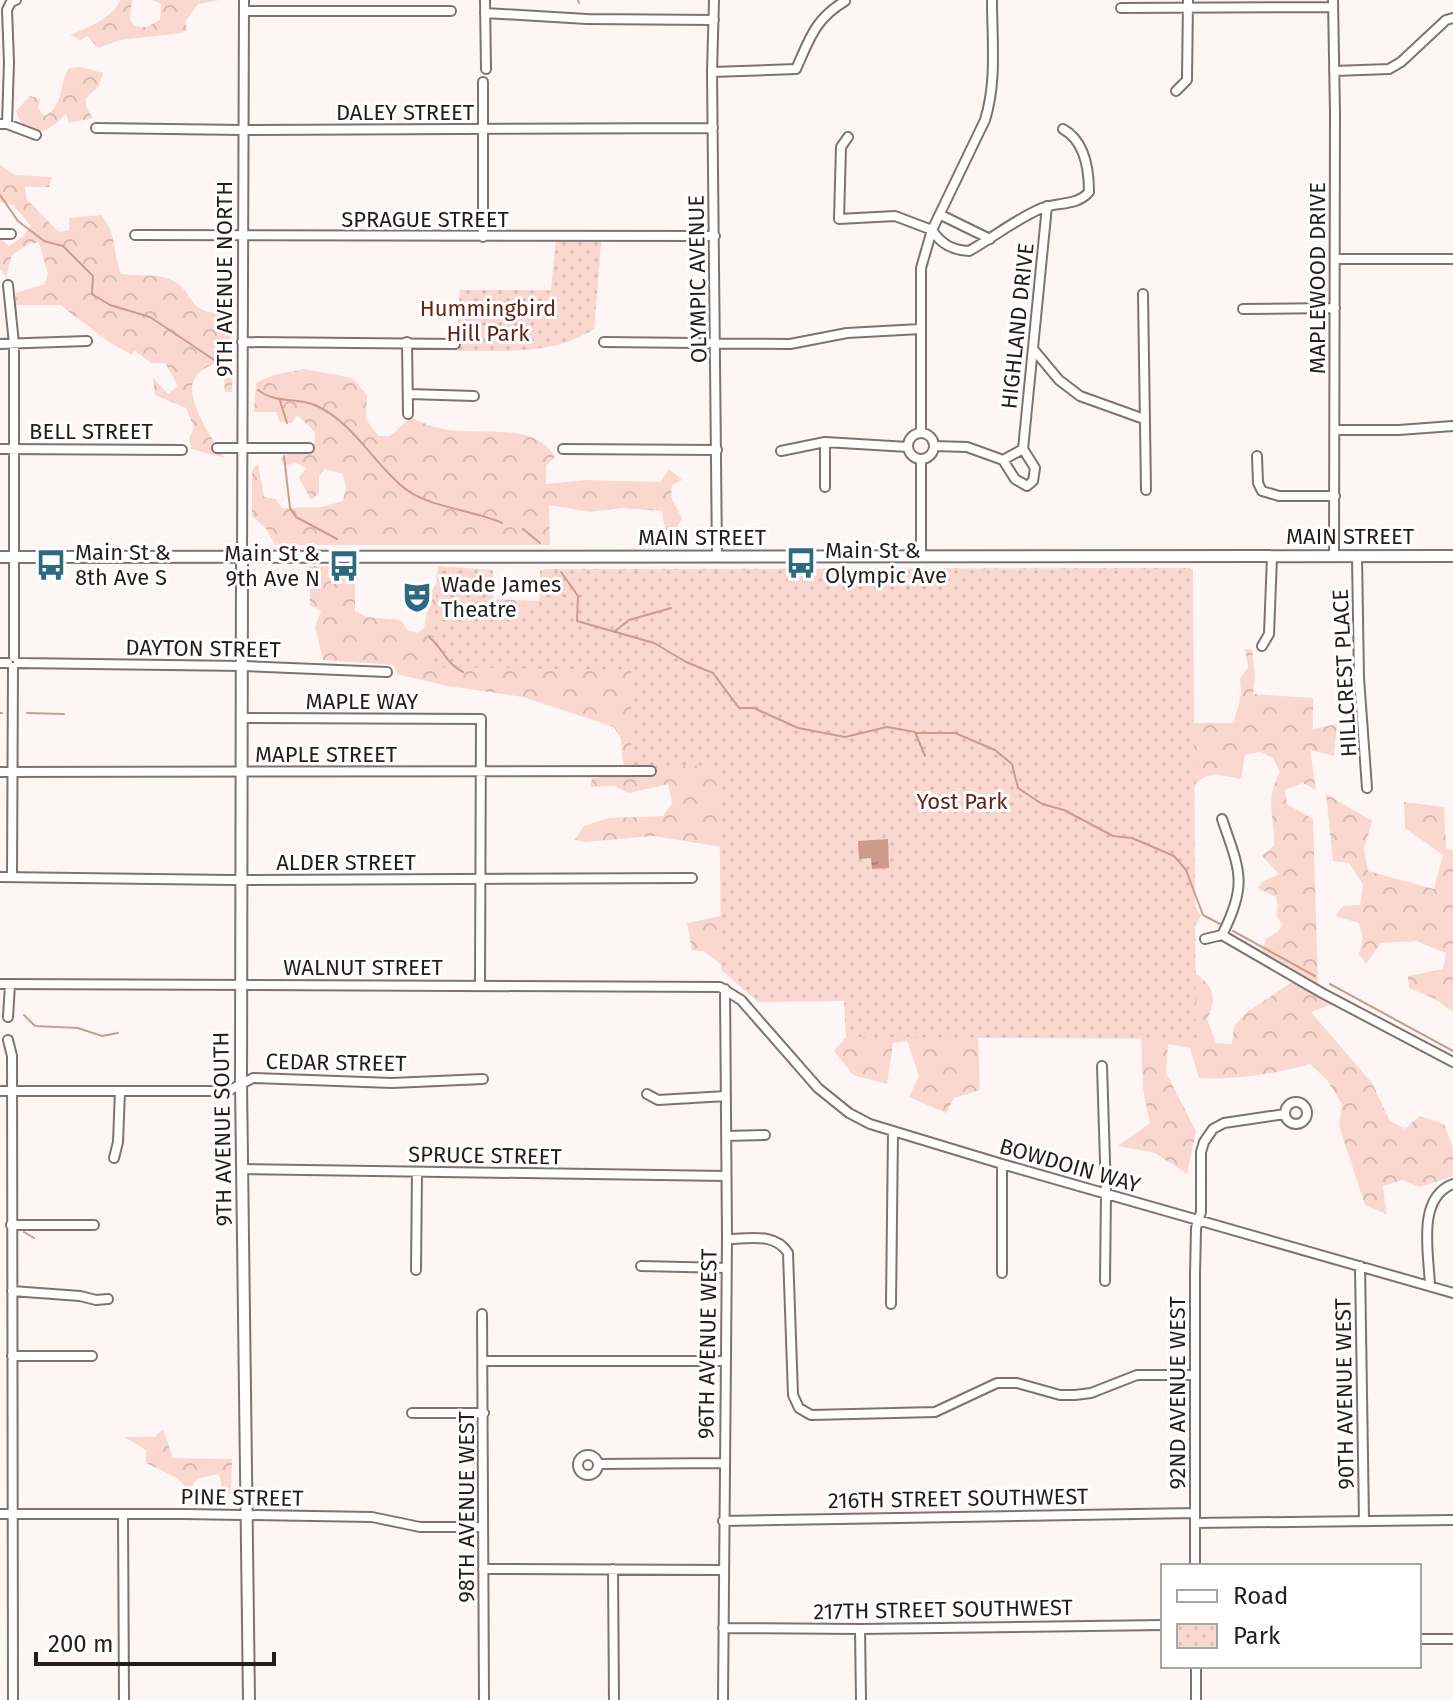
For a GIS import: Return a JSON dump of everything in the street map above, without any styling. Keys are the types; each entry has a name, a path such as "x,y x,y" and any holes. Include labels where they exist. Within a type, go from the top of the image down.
{"main road":[{"name":"MAIN STREET","path":"0,557 1453,556"},
{"name":"9TH AVENUE SOUTH","path":"242,558 241,1084 249,1700"}],"street":[{"path":"16,0 7,10 9,62 4,124 36,135"},
{"name":"9TH AVENUE NORTH","path":"242,558 244,0"},
{"path":"485,0 486,69"},
{"name":"OLYMPIC AVENUE","path":"714,0 717,557"},
{"path":"921,432 921,268 932,230 989,106 994,80 992,0"},
{"path":"712,72 796,69 816,24 845,1"},
{"path":"1176,91 1187,80 1188,4"},
{"path":"1121,8 1188,4 1333,4"},
{"name":"MAPLEWOOD DRIVE","path":"1333,4 1334,557"},
{"path":"244,11 451,11"},
{"path":"485,13 587,19 714,20"},
{"path":"1334,71 1389,69 1401,62 1446,20 1453,18"},
{"path":"483,82 483,237"},
{"name":"DALEY STREET","path":"96,128 713,128"},
{"name":"HIGHLAND DRIVE","path":"932,230 939,242 969,251 1020,218 1047,206 1082,200 1089,192 1089,169 1074,135 1063,129"},
{"path":"848,137 841,147 839,219 895,216 932,230"},
{"name":"HIGHLAND DRIVE","path":"1003,460 1015,479 1027,486 1033,481 1035,468 1023,449 1047,206"},
{"name":"HIGHLAND DRIVE","path":"941,215 990,239"},
{"path":"0,234 11,234"},
{"name":"SPRAGUE STREET","path":"135,235 715,236"},
{"path":"1335,259 1453,259"},
{"path":"8,285 14,344 12,877"},
{"path":"1143,294 1146,490"},
{"path":"1243,309 1335,308"},
{"path":"604,342 790,344 847,333 920,329"},
{"path":"0,344 87,341"},
{"path":"242,342 455,344"},
{"path":"407,342 408,414"},
{"path":"1034,350 1059,380 1080,396 1144,419"},
{"path":"409,394 474,396"},
{"path":"1335,430 1453,426"},
{"path":"921,432 929,435 934,446 931,455 921,459 911,455 908,447 913,435 921,432"},
{"path":"781,451 825,442 908,447"},
{"path":"825,442 825,487"},
{"path":"934,446 967,447 1003,460 1023,449"},
{"path":"217,448 309,448"},
{"name":"BELL STREET","path":"0,449 182,450"},
{"path":"563,449 717,450"},
{"path":"1257,456 1258,483 1262,491 1279,496 1335,496"},
{"path":"921,459 921,557"},
{"path":"1262,646 1269,634 1272,557"},
{"name":"HILLCREST PLACE","path":"1357,557 1359,678 1367,788"},
{"name":"DAYTON STREET","path":"11,663 242,666 387,672"},
{"name":"MAPLE WAY","path":"242,718 481,719 482,773"},
{"name":"MAPLE STREET","path":"0,772 651,771"},
{"path":"480,985 482,773"},
{"path":"1222,819 1237,864 1240,884 1235,910 1222,935"},
{"name":"ALDER STREET","path":"0,877 241,880 692,878"},
{"path":"1205,939 1222,935 1322,993 1453,1062"},
{"path":"5,984 8,1017"},
{"name":"WALNUT STREET","path":"5,984 712,986 725,989"},
{"name":"96TH AVENUE WEST","path":"723,1700 727,1239 725,989"},
{"name":"BOWDOIN WAY","path":"725,989 741,1000 818,1088 849,1113 893,1132 1453,1293"},
{"path":"8,1040 12,1056 13,1700"},
{"path":"1102,1066 1105,1281"},
{"name":"CEDAR STREET","path":"0,1091 228,1091 253,1078 392,1083 483,1079"},
{"path":"114,1158 118,1142 120,1091"},
{"path":"647,1094 658,1100 726,1096"},
{"name":"92ND AVENUE WEST","path":"1195,1564 1196,1234 1201,1212 1201,1152 1213,1129 1224,1123 1285,1114"},
{"path":"891,1304 893,1132"},
{"path":"726,1136 765,1135"},
{"path":"1002,1164 1002,1273"},
{"name":"SPRUCE STREET","path":"242,1169 726,1176"},
{"path":"416,1270 417,1172"},
{"path":"1430,1286 1428,1221 1432,1201 1442,1188 1453,1184"},
{"path":"0,1192 12,1192"},
{"path":"11,1225 94,1225"},
{"path":"727,1239 772,1239 788,1253 793,1395 799,1408 811,1415 927,1413 997,1383 1017,1383 1045,1392 1075,1395 1091,1393 1137,1375 1195,1375"},
{"path":"641,1266 726,1268"},
{"name":"90TH AVENUE WEST","path":"1360,1266 1364,1521"},
{"path":"12,1291 108,1299"},
{"path":"0,1303 12,1303"},
{"name":"98TH AVENUE WEST","path":"482,1314 484,1700"},
{"path":"12,1356 92,1356"},
{"path":"484,1361 725,1361"},
{"path":"0,1408 12,1408"},
{"path":"412,1413 484,1413"},
{"path":"598,1464 723,1463"},
{"name":"PINE STREET","path":"0,1514 372,1517 420,1527 483,1527"},
{"path":"123,1514 124,1700"},
{"name":"216TH STREET SOUTHWEST","path":"723,1521 1453,1520"},
{"path":"483,1569 723,1570"},
{"path":"613,1569 614,1700"},
{"name":"217TH STREET SOUTHWEST","path":"723,1628 1161,1625"},
{"path":"860,1629 861,1700"},
{"path":"1421,1639 1453,1639"},
{"path":"1196,1668 1196,1700"}],"green space":[{"path":"120,0 132,0 130,19 134,26 146,27 160,20 161,4 152,0 220,0 198,4 185,22 187,30 182,33 120,40 98,48 87,36 81,40 70,35 106,17"},
{"path":"81,67 103,73 99,86 86,98 86,107 93,118 69,123 66,114 45,130 38,132 25,128 16,111 30,96 40,99 38,108 44,116 51,112 69,68"},
{"path":"0,165 15,175 52,177 49,187 25,187 27,200 59,232 69,230 69,218 101,215 110,229 121,274 155,276 176,282 197,306 213,313 228,313 229,293 233,295 232,392 225,392 223,370 214,364 200,372 192,386 199,414 225,458 191,449 189,438 194,428 186,408 155,395 153,378 168,394 178,386 165,363 151,363 134,350 132,355 109,342 60,305 15,305 16,293 45,284 48,274 39,243 30,243 12,255 6,277 0,269 0,238 9,246 31,226 13,205 0,202"},
{"name":"Hummingbird Hill Park","path":"602,236 594,329 578,338 545,348 455,351 460,290 551,290 556,237"},
{"path":"304,369 352,378 367,395 366,419 378,436 390,436 411,417 447,430 512,433 537,440 555,457 546,466 546,484 586,480 660,482 669,469 682,480 672,485 671,497 682,518 676,530 679,542 667,543 662,511 622,508 589,512 549,505 550,545 275,545 267,530 252,516 252,470 258,464 264,497 276,499 282,508 322,507 343,501 346,487 343,474 325,469 319,476 319,493 311,500 299,478 306,468 296,463 285,466 280,459 287,453 314,448 315,432 297,415 292,423 280,422 276,412 254,412 256,383 273,375"},
{"name":"Yost Park","path":"309,566 355,567 355,611 367,617 401,620 407,630 417,633 424,628 431,591 447,568 490,599 543,601 545,569 1191,568 1192,723 1234,723 1241,694 1240,678 1248,667 1245,649 1252,649 1253,694 1313,698 1313,729 1337,724 1334,756 1310,750 1316,790 1303,783 1285,790 1287,804 1313,819 1318,984 1262,951 1266,939 1283,925 1276,915 1276,897 1258,888 1262,882 1279,874 1262,856 1274,846 1271,800 1280,772 1273,758 1260,752 1245,755 1241,779 1218,775 1205,777 1190,793 1193,903 1201,916 1192,931 1191,969 1204,980 1213,996 1207,1019 1216,1043 1232,1044 1234,1026 1247,1012 1297,979 1335,1003 1311,1012 1372,1083 1390,1121 1405,1129 1420,1116 1444,1124 1453,1148 1453,1176 1420,1187 1402,1180 1383,1186 1386,1214 1365,1205 1339,1126 1342,1104 1327,1080 1310,1064 1255,1076 1199,1078 1190,1048 1168,1044 1166,1073 1196,1131 1187,1174 1155,1153 1118,1146 1150,1123 1143,1090 1141,1035 978,1032 980,1090 954,1098 946,1113 909,1097 919,1076 907,1041 893,1043 887,1084 853,1075 834,1051 849,1034 846,998 725,968 704,951 692,950 687,923 726,915 721,847 653,836 585,842 575,840 584,826 609,818 663,816 672,803 668,784 629,793 614,786 590,787 592,778 655,772 650,764 628,768 623,764 621,739 614,727 523,697 447,686 397,674 394,665 323,660 315,627 321,611 310,605"},
{"name":"Yost Park","path":"438,566 493,570 493,604 539,606 540,570 1193,569 1196,1039 846,1037 844,1001 758,1002 721,970 719,766 631,766 631,670 432,667"},
{"path":"1326,794 1372,821 1364,849 1368,871 1434,889 1443,855 1405,828 1404,802 1444,807 1446,849 1453,850 1453,1012 1435,999 1409,988 1408,976 1443,969 1446,953 1416,941 1381,943 1366,964 1359,954 1363,938 1359,923 1335,916 1343,906 1360,905 1363,884 1349,863 1333,861"},
{"path":"163,1429 173,1458 232,1459 231,1494 223,1491 219,1474 197,1479 189,1490 175,1477 146,1463 146,1450 124,1437 155,1437"}],"water":[{"path":"888,839 889,868 872,869 871,858 859,859 858,841"}],"waterway":[{"path":"0,195 18,221 44,241 63,246 93,276 92,294 110,305 150,317 232,372"},
{"path":"258,390 272,397 309,403 330,413 392,477 413,494 502,523"},
{"path":"280,401 287,423"},
{"path":"284,456 290,508 296,517 337,539"},
{"path":"523,529 540,543"},
{"path":"338,583 349,570"},
{"path":"561,572 578,596 577,621 654,643 686,662 713,673 739,708 754,708 798,728 845,737 887,727 915,732 925,756"},
{"path":"614,632 629,620 671,608"},
{"path":"429,637 452,665 463,672"},
{"path":"27,713 64,714"},
{"path":"917,733 955,733 995,750 1012,764 1018,788 1042,804 1064,810 1113,836 1132,838 1174,856 1186,870 1203,915 1220,924"},
{"path":"1233,931 1315,976"},
{"path":"1330,984 1453,1051"},
{"path":"24,1015 35,1026 78,1028 102,1036 118,1033"},
{"path":"24,1232 34,1238"}],"place":[{"name":"Main St & Olympic Ave","path":"801,563"},
{"name":"Main St & 8th Ave S","path":"51,565"},
{"name":"Main St & 9th Ave N","path":"344,566"},
{"name":"Wade James Theatre","path":"417,597"}]}
